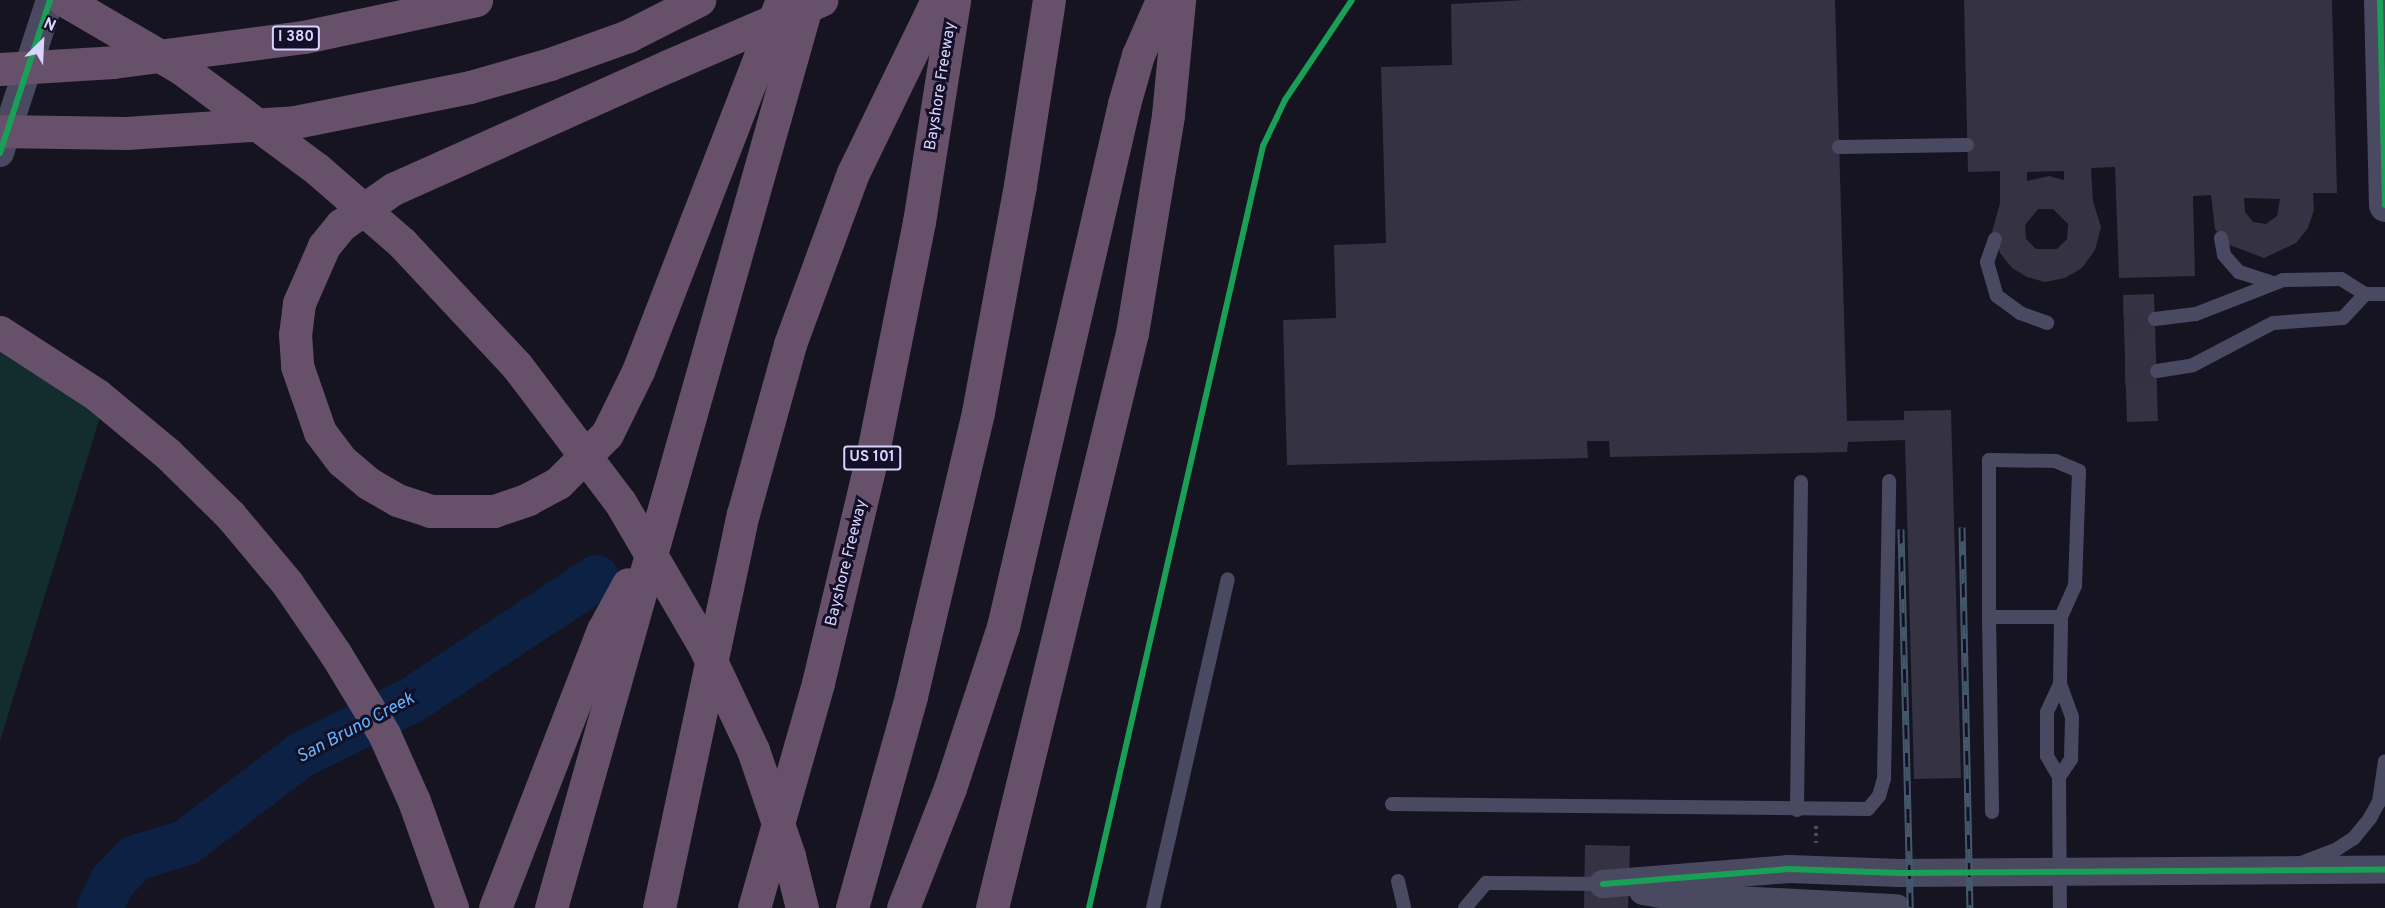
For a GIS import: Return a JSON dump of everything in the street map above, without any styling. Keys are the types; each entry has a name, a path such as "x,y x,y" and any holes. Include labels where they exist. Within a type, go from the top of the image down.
{"highway":[{"path":"64,0 182,69 308,162 402,243 517,366 620,502 704,646 753,750 789,856 802,908"},
{"name":"I 380","path":"0,69 113,62 304,37 476,0"},
{"path":"0,131 209,129 294,122 385,106 550,64 628,36 699,0"},
{"path":"782,0 638,371 607,434 558,483 528,500 494,511 430,511 397,500 368,483 342,461 320,432 297,366 295,334 299,303 324,246 341,225 393,189 668,66 820,0"},
{"path":"551,908 808,0"},
{"path":"659,908 743,514 790,344 853,173 937,0"},
{"name":"Bayshore Freeway","path":"754,908 818,683 873,452 919,222 954,0"},
{"path":"852,908 911,696 973,435 1014,225 1049,0"},
{"path":"903,908 979,705 1008,606 1124,104 1138,55 1162,0"},
{"path":"992,908 1132,333 1168,115 1179,0"},
{"path":"0,332 96,395 168,454 230,515 288,583 335,652 384,734 414,801 452,908"},
{"path":"495,908 603,630 658,526"},
{"path":"999,908 1029,760"}],"street":[{"path":"0,153 50,0"},
{"path":"2380,0 2385,205"},
{"path":"1603,884 1788,869 2059,872 2385,870"},
{"path":"1787,905 1788,869"},
{"path":"1603,884 1686,902 1879,907"}],"lane":[{"path":"1839,147 1967,145"},
{"path":"2221,238 2224,255 2239,272 2255,280 2275,282 2340,279 2365,294 2385,294"},
{"path":"1995,239 1987,262 1998,296 2020,313 2047,323"},
{"path":"2155,319 2196,314 2275,282"},
{"path":"2157,371 2193,365 2273,323 2343,318 2365,294"},
{"path":"1992,812 1989,460 2056,461 2079,471 2075,586 2061,617 2060,684 2072,727 2071,759 2059,777"},
{"path":"1392,804 1868,809 1879,796 1884,779 1889,481"},
{"path":"1797,810 1801,482"},
{"path":"1153,908 1228,579"},
{"path":"1989,617 2061,617"},
{"path":"2060,684 2047,721 2047,756 2059,777 2060,908"},
{"path":"2286,870 2337,849 2354,838 2379,802 2385,761"},
{"path":"1394,908 1398,881 1404,908"},
{"path":"1465,908 1486,883 1603,884"}],"path":[{"path":"1816,819 1816,850"}],"green space":[{"path":"0,321 105,401 0,741"}],"building":[{"path":"1525,0 1835,0 1847,421 1904,420 1904,411 1951,410 1961,778 1914,779 1905,440 1848,442 1847,452 1610,457 1609,441 1587,441 1588,458 1287,465 1283,320 1336,318 1334,245 1386,243 1381,67 1452,65 1451,4"},
{"path":"1964,0 2332,0 2337,193 2313,193 2314,210 2308,228 2296,243 2264,258 2227,244 2215,229 2211,195 2193,196 2195,276 2119,278 2115,167 2091,168 2093,201 2101,227 2095,250 2082,268 2065,278 2045,282 2027,277 2012,268 2000,253 1992,232 2000,203 2000,171 1968,172","holes":["2064,171 2064,180 2049,176 2027,181 2027,172","2244,198 2280,199 2277,216 2266,224 2253,222 2245,212","2038,209 2053,209 2068,224 2067,239 2057,249 2036,249 2026,239 2025,225"]},
{"path":"2154,294 2158,421 2127,422 2123,295"},
{"path":"1585,845 1630,846 1628,908 1584,908"}],"waterway":[{"name":"San Bruno Creek","path":"100,908 112,882 135,858 185,843 301,755 412,700 596,578"}],"tunnel":[{"path":"2124,321 2155,319"},
{"path":"2125,372 2157,371"}],"railway":[{"path":"1962,527 1970,908"},
{"path":"1901,529 1910,908"}],"cycle path":[{"path":"0,153 50,0"},
{"path":"1089,908 1263,146 1285,100 1352,0"},
{"path":"2380,0 2385,205"},
{"path":"1603,884 1788,869 1900,873 2385,870"}]}
